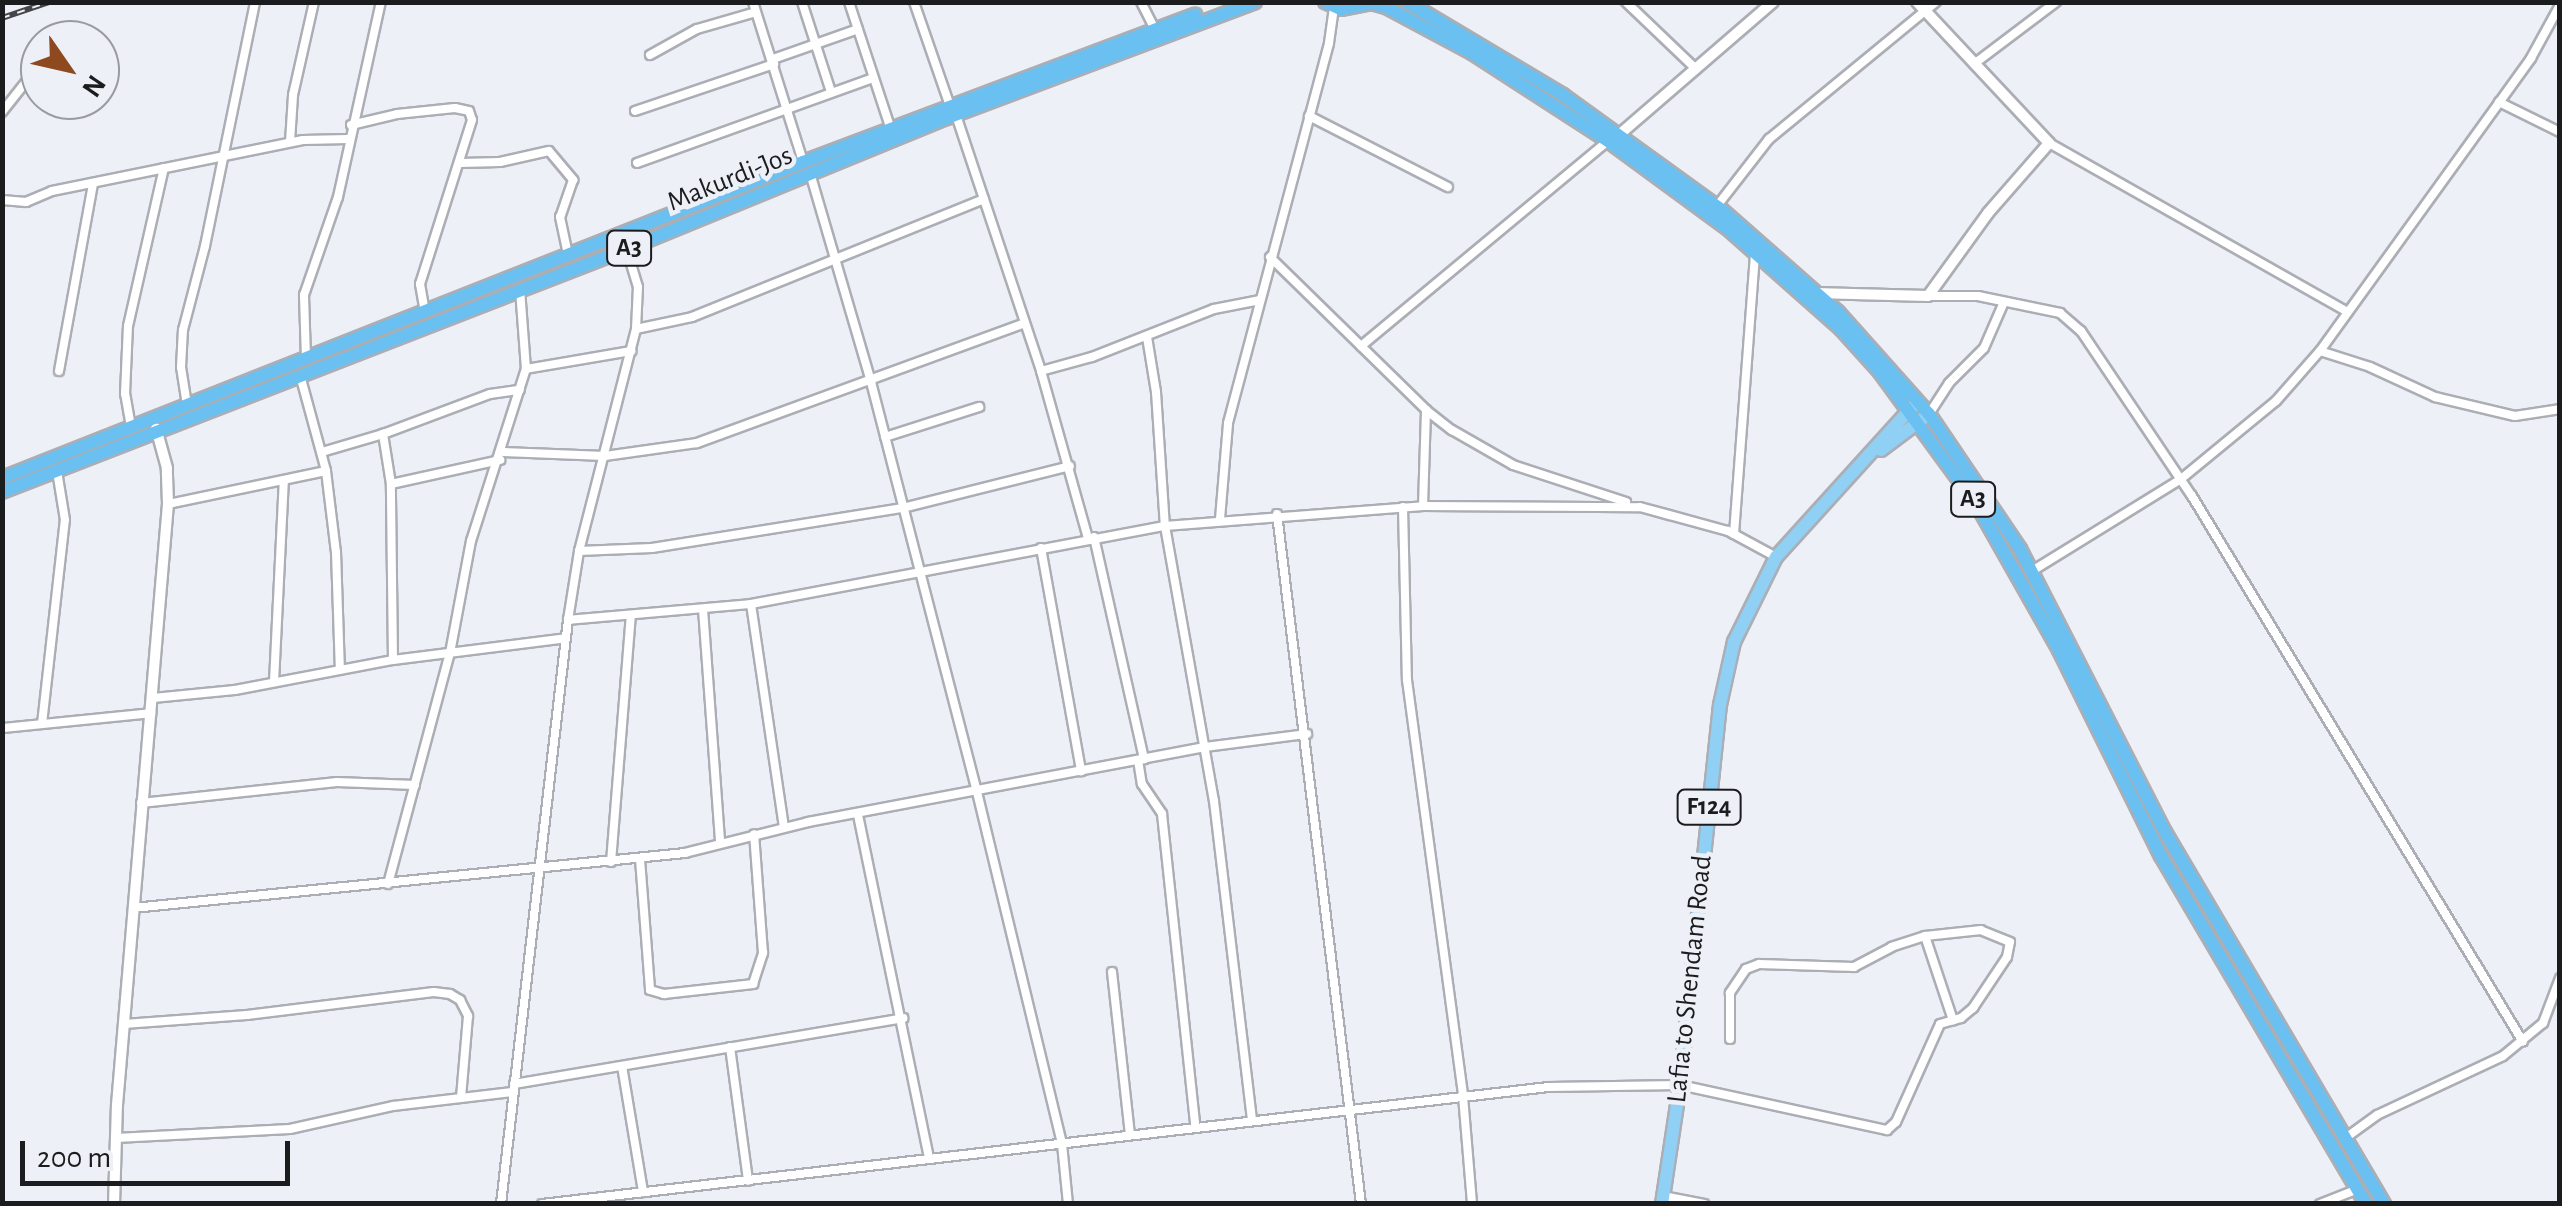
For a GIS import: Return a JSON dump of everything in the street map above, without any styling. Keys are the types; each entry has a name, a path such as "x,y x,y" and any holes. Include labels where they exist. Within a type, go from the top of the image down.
{"highway":[{"name":"Makurdi-Jos","path":"2,478 131,427 155,425 187,404 1230,2"},
{"name":"Makurdi-Jos","path":"2,492 155,425 300,375 627,249 890,130 1255,2"},
{"name":"A3","path":"1407,2 1563,94 1755,252 1841,329 1913,405"},
{"name":"A3","path":"1329,5 1371,3 1408,17 1614,138 1718,206 1865,340 1924,419 1982,486 2032,571 2165,832 2343,1139 2363,1186 2366,1204"},
{"name":"A3","path":"1924,419 2024,587 2161,856 2363,1186 2384,1204"}],"main road":[{"name":"Lafia to Shendam Road","path":"1662,1200 1680,1085 1720,706 1734,642 1776,558 1871,457 1913,405"},
{"name":"F124","path":"1871,457 1924,419"}],"street":[{"path":"187,404 181,367 183,330 224,157 254,2"},
{"path":"290,142 293,95 314,2"},
{"path":"306,359 304,295 338,197 381,2"},
{"path":"802,2 832,92"},
{"path":"849,2 890,130"},
{"path":"914,2 1041,371 1090,538 1141,760 1142,784 1162,814 1195,1125"},
{"path":"1141,2 1155,29"},
{"path":"1626,2 1696,68"},
{"path":"1361,346 1773,2"},
{"path":"1718,206 1769,139 1921,7 1936,2"},
{"path":"1974,64 2056,2"},
{"path":"1220,519 1228,422 1308,116 1329,5"},
{"path":"2032,571 2181,479 2276,401 2320,351 2500,102 2531,58 2560,5"},
{"path":"650,55 696,29 755,7 871,382 1062,1144 1068,1204"},
{"path":"1921,7 2049,143 2348,312"},
{"path":"634,110 858,28"},
{"path":"637,163 873,78"},
{"path":"2,112 20,89"},
{"path":"2500,102 2560,132"},
{"path":"352,126 397,114 469,111 472,120 460,163 420,284 425,311"},
{"path":"1308,116 1448,187"},
{"path":"2,200 26,202 52,190 290,142 348,139"},
{"path":"1928,296 1976,227 2049,143"},
{"path":"460,163 500,162 549,150 573,180 560,217 568,255"},
{"path":"131,427 125,394 128,326 164,168"},
{"path":"59,371 93,182"},
{"path":"636,330 692,317 984,200"},
{"path":"501,1204 568,620 579,552 636,330 638,287 622,234"},
{"path":"1734,534 1755,252"},
{"path":"1270,257 1426,410 1513,465 1734,534 1776,558"},
{"path":"388,884 450,653 471,541 502,456 526,369 520,290"},
{"path":"1815,293 1978,296 2060,313 2075,324 2181,479 2523,1042"},
{"path":"1041,371 1146,337 1214,309 1260,300"},
{"path":"1924,419 1936,400 1984,348 2004,302"},
{"path":"391,484 502,456 652,453 721,437 1025,323"},
{"path":"1146,337 1156,392 1165,526 1205,747 1252,1119"},
{"path":"526,369 631,351"},
{"path":"2320,351 2370,367 2435,397 2515,416 2560,408"},
{"path":"300,375 326,471 336,552 340,670"},
{"path":"322,452 490,394 520,390"},
{"path":"1913,405 1936,400"},
{"path":"885,436 979,408"},
{"path":"1423,506 1426,410"},
{"path":"114,1204 141,803 168,504 167,468 155,425"},
{"path":"383,434 391,484 393,660"},
{"path":"579,552 652,548 903,508 1070,466"},
{"path":"42,724 64,520 57,471"},
{"path":"168,504 326,471"},
{"path":"274,682 284,480"},
{"path":"568,620 751,604 1090,538 1220,519 1423,506 1640,507"},
{"path":"1403,507 1407,680 1463,1096 1472,1204"},
{"path":"1278,514 1361,1204"},
{"path":"1040,548 1081,771"},
{"path":"751,604 784,828"},
{"path":"703,609 720,841"},
{"path":"611,862 631,616"},
{"path":"153,698 274,682 393,660 566,638"},
{"path":"2,728 151,713"},
{"path":"133,908 684,853 754,834 1205,747 1307,734"},
{"path":"141,803 337,782 415,785"},
{"path":"858,815 903,1018 929,1159"},
{"path":"640,859 650,990 664,994 753,984 763,958 754,834"},
{"path":"542,1204 1195,1125 1549,1087 1680,1085 1888,1130 1940,1024 1973,1008 2007,958 2010,942 1981,930 1925,936 1892,946 1854,967 1774,964 1746,969 1730,993 1730,1040"},
{"path":"1925,936 1953,1020"},
{"path":"1112,972 1130,1134"},
{"path":"2343,1139 2377,1115 2504,1056 2523,1042 2543,1023 2557,998 2560,978"},
{"path":"124,1024 246,1015 434,992 450,994 460,1000 468,1016 462,1098"},
{"path":"116,1138 181,1138 290,1129 393,1106 462,1098 903,1018"},
{"path":"730,1047 748,1181"},
{"path":"622,1066 643,1192"},
{"path":"2320,1204 2363,1186"},
{"path":"1662,1200 1704,1204"}],"railway":[{"path":"2,18 49,2"}]}
